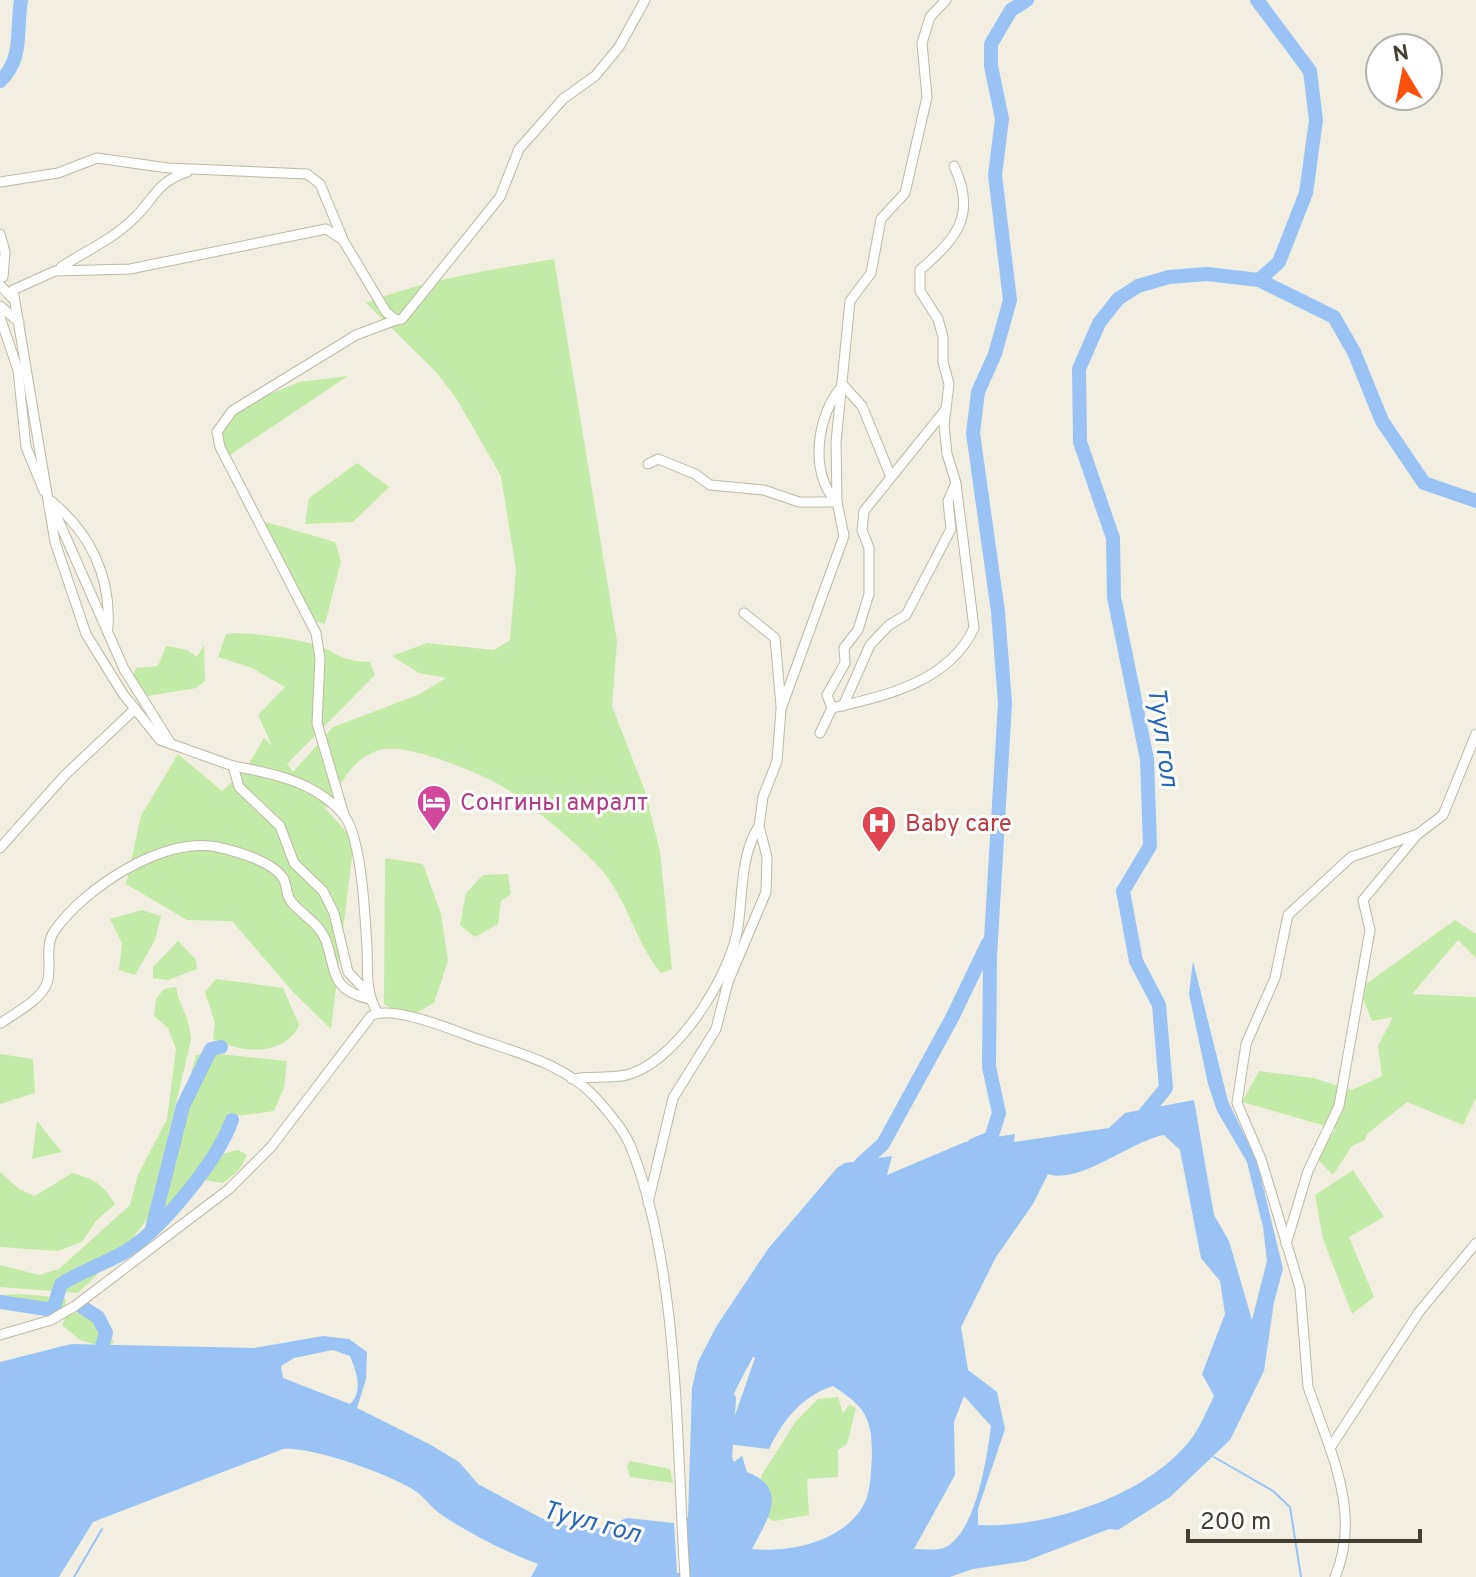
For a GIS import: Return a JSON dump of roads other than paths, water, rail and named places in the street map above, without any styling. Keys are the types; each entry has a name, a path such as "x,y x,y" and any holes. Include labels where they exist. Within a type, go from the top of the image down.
{"street":[{"path":"368,996 362,885 317,723 320,659 316,633 220,447 217,432 232,411 356,335 410,314 500,197 519,149 563,99 595,76 619,47 645,0"},
{"path":"781,709 844,536 837,502 836,442 850,301 871,273 881,219 905,193 927,97 922,43 930,17 946,0"},
{"path":"0,182 58,173 97,158 194,169 313,176 320,184 343,240 386,312 396,320"},
{"path":"832,708 900,691 937,671 966,646 974,628 956,483 947,454 949,384 943,362 943,337 938,319 920,291 920,270 940,253 965,217 962,184 954,166"},
{"path":"12,298 19,285 55,271 132,221 167,179 194,169"},
{"path":"55,271 130,269 316,229 337,233 343,240"},
{"path":"0,234 5,252 1,277 12,298 19,322 55,542 86,634 135,709 160,740 233,766 289,777 344,815"},
{"path":"0,306 19,322"},
{"path":"0,317 13,350 26,447 124,669 173,746"},
{"path":"13,350 19,322"},
{"path":"843,385 862,406 891,477"},
{"path":"837,502 824,490 820,449 826,413 843,385"},
{"path":"820,733 832,708 827,695 845,663 844,648 858,630 869,594 869,548 862,530 864,511 946,409"},
{"path":"648,464 658,459 667,462 710,485 764,490 799,502 837,502"},
{"path":"843,706 870,645 889,625 906,615 951,529 948,501 956,483"},
{"path":"47,498 90,542 104,580 109,607 107,630"},
{"path":"572,1079 618,1076 644,1068 676,1042 704,1005 734,947 747,855 759,826 763,797 777,761 781,709 775,638 762,624 744,613"},
{"path":"0,848 65,775 135,709"},
{"path":"1286,1244 1308,1171 1339,1106 1370,930 1363,900 1418,834 1443,815 1476,734"},
{"path":"233,766 239,787 280,826 294,863 323,891 334,913 348,972 377,1012"},
{"path":"648,1203 673,1098 716,1029 728,982 766,892 767,857 759,826"},
{"path":"1335,1577 1343,1557 1346,1505 1308,1387 1300,1288 1261,1159 1237,1103 1246,1044 1275,978 1288,915 1351,857 1418,834"},
{"path":"1,1023 42,992 48,982 48,945 55,930 87,897 151,856 176,848 214,846 271,867 283,878 289,898 309,916 325,938 333,973 341,987 368,996"},
{"path":"0,1335 51,1320 75,1306 229,1189 271,1147 363,1025 377,1012 385,1011 442,1026 541,1061 572,1079 593,1095 629,1142 648,1203 664,1283 685,1577"},
{"path":"1330,1448 1419,1312 1476,1243"}],"water":[{"path":"1193,961 1228,1101 1257,1161 1283,1269 1274,1302 1264,1371 1230,1440 1170,1497 1118,1530 1109,1529 1026,1561 973,1569 950,1577 689,1577 684,1520 688,1517 692,1388 698,1362 716,1327 768,1249 837,1168 845,1163 892,1156 887,1175 965,1142 1015,1134 1014,1142 1109,1128 1125,1113 1194,1100 1214,1215 1229,1241 1252,1320 1267,1261 1263,1227 1247,1162 1217,1111 1208,1084 1189,994","holes":["1164,1135 1180,1150 1201,1258 1220,1281 1225,1314 1202,1374 1214,1396 1194,1435 1176,1456 1153,1475 1126,1490 1066,1514 1005,1525 978,1525 978,1509 1005,1429 997,1392 968,1370 961,1327 996,1257 1033,1204 1048,1174 1061,1176 1090,1168","755,1358 726,1441 728,1409","833,1386 844,1393 859,1407 868,1422 872,1456 866,1500 858,1514 832,1535 784,1549 752,1549 768,1517 772,1496 760,1479 747,1472 742,1456 734,1462 727,1444 769,1449 795,1410 822,1390","964,1396 991,1426 978,1492 965,1526 956,1539 943,1548 914,1549 955,1475 954,1422"]},
{"path":"323,1336 349,1339 367,1352 366,1379 357,1408 431,1445 459,1462 478,1484 541,1518 582,1530 602,1528 627,1518 674,1523 677,1573 682,1573 681,1577 531,1577 538,1564 462,1527 439,1513 406,1485 331,1457 283,1449 93,1522 59,1577 0,1577 0,1362 71,1344 254,1348","holes":["333,1350 350,1356 358,1387 350,1404 283,1378 281,1366 294,1358"]}],"waterway":[{"path":"0,81 16,54 21,0"},
{"name":"Туул гол","path":"974,1145 991,1138 999,1113 989,1067 990,956 1005,703 998,612 973,433 978,392 995,354 1010,300 995,175 1002,119 991,66 991,44 1011,10 1027,0"},
{"name":"Туул гол","path":"1257,0 1310,71 1316,120 1306,193 1279,262 1259,280"},
{"name":"Туул гол","path":"1138,1122 1166,1088 1159,1005 1136,961 1123,891 1150,846 1147,759 1114,597 1113,538 1080,442 1079,369 1099,323 1118,299 1138,286 1169,277 1207,274 1259,280 1334,317 1354,352 1382,421 1424,483 1476,501"},
{"path":"853,1177 861,1164 883,1144 952,1018 988,943"},
{"path":"152,1229 183,1106 211,1049 221,1047"},
{"path":"0,1302 53,1310 61,1284 123,1253 154,1229 201,1174 232,1120"},
{"path":"82,1307 98,1317 106,1333 97,1362"},
{"name":"Туул гол","path":"725,1458 729,1399"},
{"path":"1214,1457 1273,1491 1290,1507 1301,1577"},
{"path":"74,1577 102,1529"}],"place":[{"name":"Сонгины амралт","path":"434,833"},
{"name":"Baby care","path":"879,854"}]}
